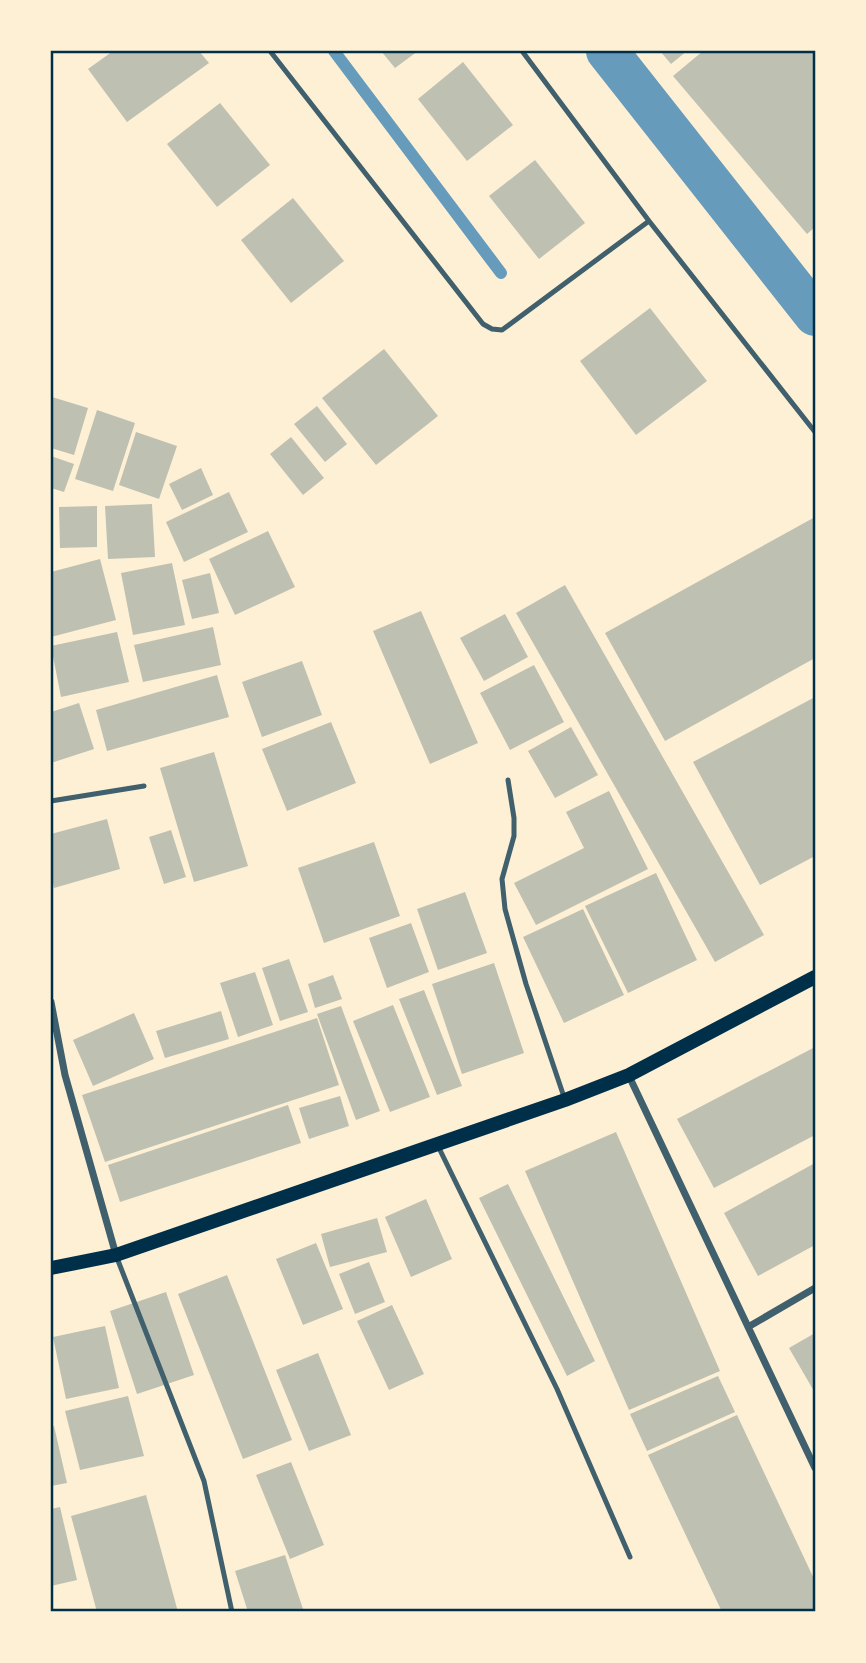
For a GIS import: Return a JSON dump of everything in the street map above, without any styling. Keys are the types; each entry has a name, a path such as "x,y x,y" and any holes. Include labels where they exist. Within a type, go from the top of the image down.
{"main road":[{"path":"51,1268 116,1255 565,1100 629,1075 815,977"}],"street":[{"path":"51,1002 65,1075 116,1255"},
{"path":"629,1075 815,1468"},
{"path":"748,1327 815,1288"}],"lane":[{"path":"270,51 483,324 492,329 502,330 649,221"},
{"path":"522,51 649,221 815,432"},
{"path":"508,780 514,818 513,836 502,879 505,909 526,984 565,1100"},
{"path":"51,801 144,786"},
{"path":"437,1144 557,1389 630,1557"},
{"path":"116,1255 204,1481 232,1612"}],"building":[{"path":"113,51 199,51 209,63 127,122 88,69"},
{"path":"381,51 418,51 395,68"},
{"path":"660,51 687,51 671,64"},
{"path":"703,51 815,51 815,227 807,234 673,76"},
{"path":"463,62 513,125 467,161 418,99"},
{"path":"220,103 270,165 217,207 167,144"},
{"path":"535,160 585,223 539,259 489,196"},
{"path":"293,198 344,261 291,303 241,240"},
{"path":"650,308 707,381 636,435 580,361"},
{"path":"384,349 438,416 376,465 322,398"},
{"path":"52,397 88,408 74,455 51,448"},
{"path":"317,406 347,444 325,462 294,424"},
{"path":"97,410 135,423 113,491 75,479"},
{"path":"136,432 177,446 159,499 119,485"},
{"path":"291,437 324,478 303,495 270,454"},
{"path":"51,456 74,464 64,492 51,488"},
{"path":"201,468 213,495 182,510 169,484"},
{"path":"229,492 248,532 184,562 166,522"},
{"path":"152,504 155,557 108,559 105,506"},
{"path":"97,506 97,547 60,548 59,507"},
{"path":"815,517 815,658 665,741 605,633"},
{"path":"268,531 295,587 235,615 209,559"},
{"path":"100,559 116,620 51,637 51,572"},
{"path":"172,563 185,625 133,635 121,573"},
{"path":"210,573 219,613 192,619 182,580"},
{"path":"565,585 764,935 715,962 516,613"},
{"path":"421,611 478,743 430,764 373,631"},
{"path":"505,614 528,657 484,681 460,638"},
{"path":"213,627 221,665 143,682 134,645"},
{"path":"117,632 129,682 61,697 51,646"},
{"path":"302,661 322,715 262,737 242,682"},
{"path":"534,665 564,722 510,750 480,693"},
{"path":"217,675 229,717 107,751 96,710"},
{"path":"815,697 815,856 760,885 693,762"},
{"path":"79,703 94,749 51,763 51,712"},
{"path":"331,722 356,783 287,811 262,749"},
{"path":"571,727 598,775 555,798 528,751"},
{"path":"214,752 248,866 194,882 160,768"},
{"path":"609,791 648,869 536,925 514,883 584,848 566,812"},
{"path":"107,819 120,869 54,888 51,875 51,834"},
{"path":"171,830 186,877 164,884 149,837"},
{"path":"374,842 400,916 324,943 298,868"},
{"path":"656,873 697,960 628,993 585,906"},
{"path":"465,892 487,953 438,970 417,909"},
{"path":"583,909 624,995 564,1023 523,937"},
{"path":"411,923 429,972 387,988 369,938"},
{"path":"289,959 308,1012 280,1021 262,968"},
{"path":"494,963 524,1053 462,1074 432,984"},
{"path":"255,972 273,1025 238,1037 220,983"},
{"path":"333,975 342,999 315,1008 308,984"},
{"path":"424,990 462,1086 437,1095 399,999"},
{"path":"393,1005 430,1097 390,1112 353,1021"},
{"path":"341,1006 380,1111 356,1120 317,1014"},
{"path":"221,1011 229,1039 165,1058 156,1031"},
{"path":"134,1013 154,1059 93,1086 73,1040"},
{"path":"317,1018 339,1085 105,1162 82,1095"},
{"path":"815,1047 815,1135 714,1188 677,1119"},
{"path":"340,1096 349,1126 309,1139 299,1108"},
{"path":"288,1105 301,1143 120,1202 108,1165"},
{"path":"616,1132 720,1371 629,1410 525,1171"},
{"path":"815,1163 815,1245 758,1276 724,1213"},
{"path":"508,1184 595,1361 567,1376 479,1198"},
{"path":"426,1199 452,1259 411,1277 385,1217"},
{"path":"377,1218 387,1252 330,1267 321,1234"},
{"path":"316,1243 343,1309 303,1325 276,1259"},
{"path":"369,1262 385,1302 355,1314 339,1274"},
{"path":"227,1275 292,1440 243,1459 178,1294"},
{"path":"166,1292 194,1375 137,1394 110,1311"},
{"path":"392,1305 424,1374 389,1390 357,1321"},
{"path":"105,1326 119,1388 66,1399 53,1337"},
{"path":"815,1333 815,1393 789,1348"},
{"path":"318,1353 351,1435 309,1451 276,1370"},
{"path":"718,1376 735,1412 647,1451 630,1414"},
{"path":"128,1396 144,1456 80,1470 65,1411"},
{"path":"737,1415 815,1581 815,1612 722,1612 648,1455"},
{"path":"54,1426 67,1483 51,1486 51,1427"},
{"path":"291,1462 324,1545 290,1559 256,1475"},
{"path":"146,1495 178,1612 97,1612 71,1516"},
{"path":"60,1507 77,1580 51,1586 51,1509"},
{"path":"285,1555 304,1612 248,1612 235,1571"}],"waterway":[{"path":"334,51 501,273"},
{"path":"607,51 815,315"}]}
